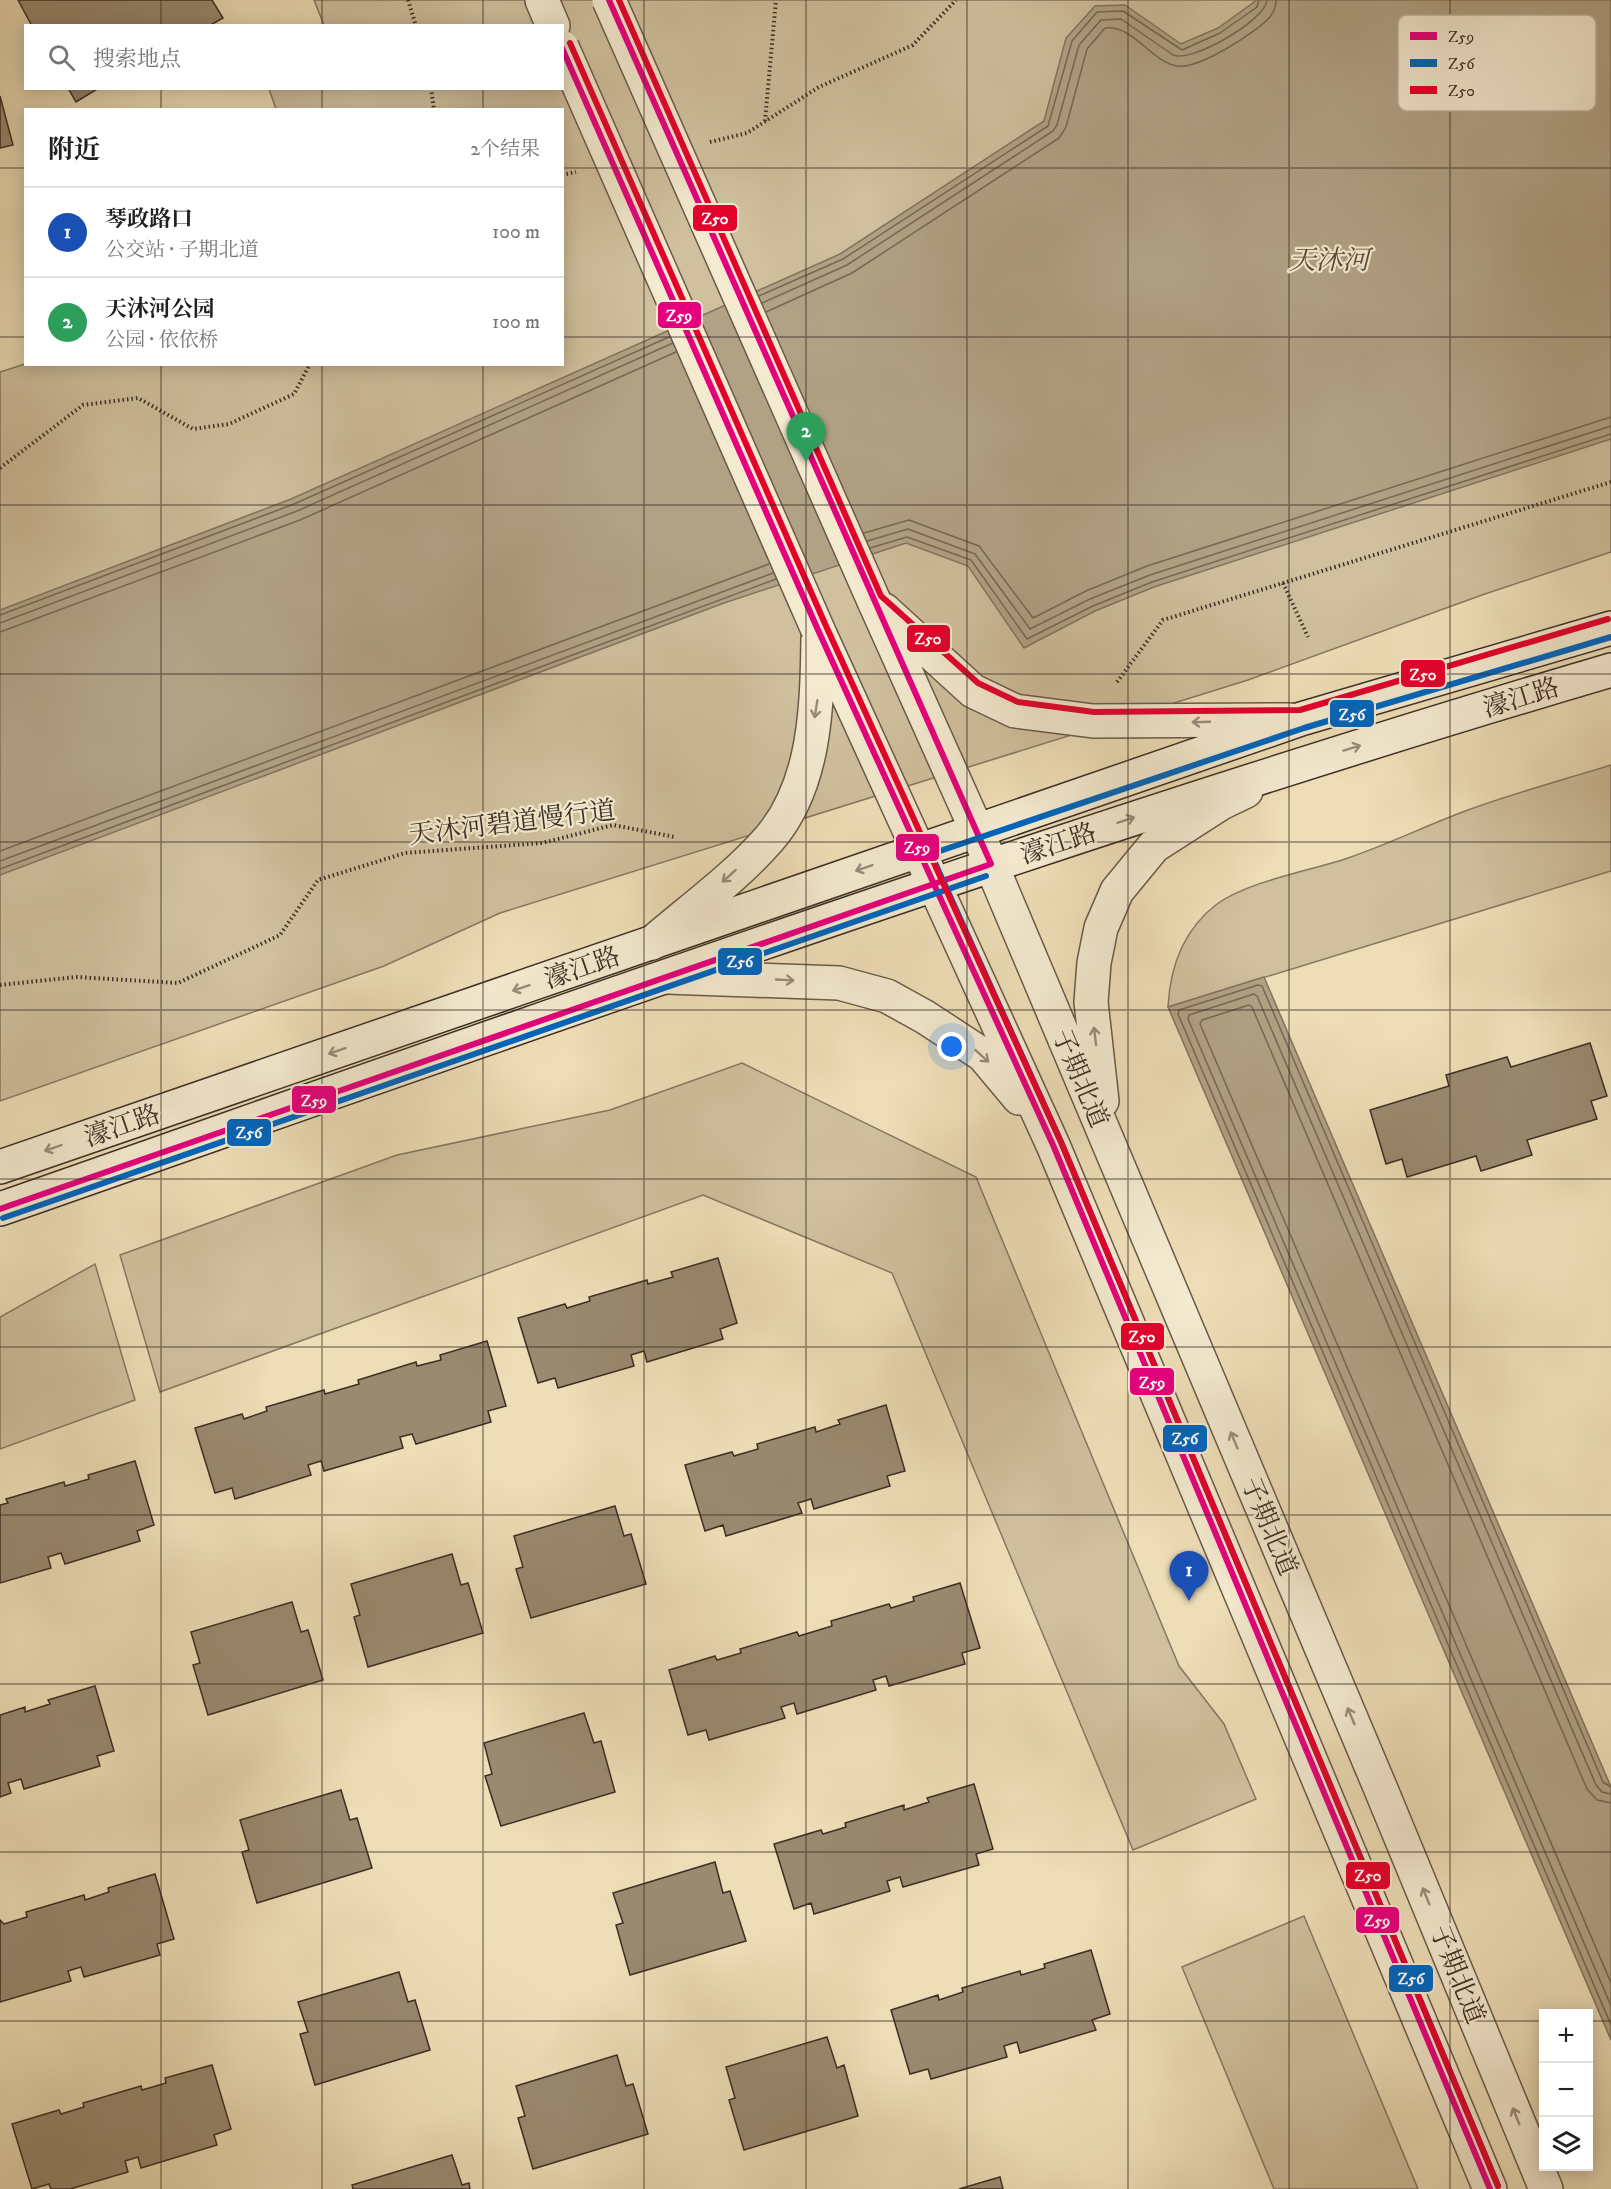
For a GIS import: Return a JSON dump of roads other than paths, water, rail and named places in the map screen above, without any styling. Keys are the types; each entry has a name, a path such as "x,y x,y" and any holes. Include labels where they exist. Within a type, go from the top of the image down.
{"street":[{"path":"542,0 552,24"},
{"name":"子期北道","path":"609,0 977,831 1380,1787 1546,2189"},
{"path":"564,52 818,630 1053,1145"},
{"path":"874,601 974,692 1016,711 1093,721 1301,719"},
{"name":"濠江路","path":"0,1167 1301,719 1611,628"},
{"path":"650,944 770,838 792,802 807,763 818,700 818,630"},
{"name":"濠江路","path":"0,1209 933,883 1305,762 1611,670"},
{"path":"1106,1136 1091,1002 1094,963 1101,928 1117,891 1154,846 1221,803 1305,762"},
{"path":"664,977 839,983 887,996 983,1054 1020,1098 1053,1145"},
{"name":"子期北道","path":"1053,1145 1490,2189"}],"water":[{"name":"天沐河","path":"1257,0 1611,0 1611,439 1154,587 1095,611 1024,648 968,566 906,543 724,603 0,875 0,610 291,499 840,254 1044,121 1066,38 1095,6 1125,5 1181,44 1218,28"},
{"path":"1264,977 1611,1787 1611,2040 1168,1007"}],"place":[{"name":"天沐河公园","path":"806,462"},
{"name":"琴政路口","path":"1189,1601"}]}
